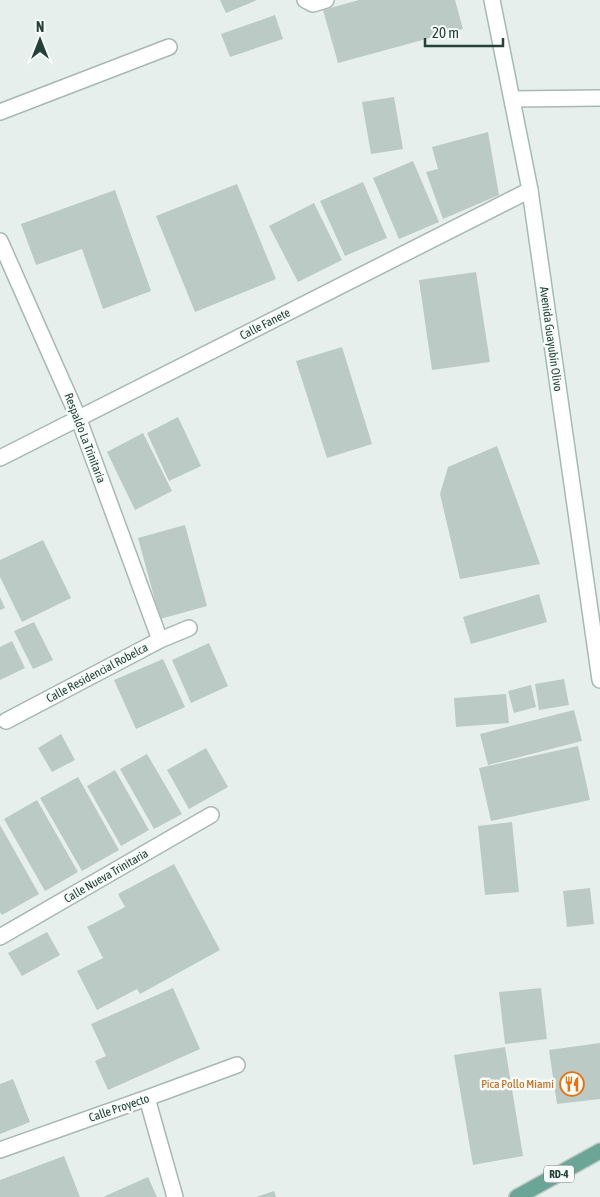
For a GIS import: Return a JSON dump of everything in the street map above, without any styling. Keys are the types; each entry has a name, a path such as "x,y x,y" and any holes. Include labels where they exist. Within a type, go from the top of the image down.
{"main road":[{"name":"RD-4","path":"518,1197 600,1151"}],"street":[{"path":"305,0 313,4 326,0"},
{"name":"Avenida Guayubín Olivo","path":"492,0 530,190 595,606 600,680"},
{"path":"0,112 169,47"},
{"path":"512,99 600,98"},
{"name":"Calle Fanete","path":"0,458 530,190"},
{"name":"Respaldo La Trinitaria","path":"0,241 78,417 160,640"},
{"name":"Calle Residencial Robelca","path":"6,722 160,640 190,628"},
{"name":"Calle Nueva Trinitaria","path":"0,936 212,815"},
{"name":"Calle Proyecto","path":"0,1150 237,1065"},
{"path":"147,1098 175,1197"}],"building":[{"path":"220,0 257,0 226,13"},
{"path":"359,0 455,0 463,29 338,63 323,10"},
{"path":"275,15 283,39 230,57 221,34"},
{"path":"394,97 403,149 371,154 362,102"},
{"path":"488,132 499,195 443,219 426,172 438,169 432,147"},
{"path":"413,161 439,222 399,239 373,178"},
{"path":"363,182 387,238 345,256 320,201"},
{"path":"237,184 276,279 195,312 156,216"},
{"path":"115,190 151,291 103,309 82,249 36,265 21,224"},
{"path":"314,203 342,260 298,282 269,226"},
{"path":"476,272 490,362 432,370 419,280"},
{"path":"342,347 372,444 327,458 296,361"},
{"path":"178,417 201,466 169,481 147,433"},
{"path":"143,433 172,491 135,510 107,452"},
{"path":"497,446 540,564 460,579 440,494 448,467"},
{"path":"185,525 207,606 160,619 138,538"},
{"path":"43,540 71,598 22,622 0,577 0,560"},
{"path":"539,594 547,622 471,644 463,617"},
{"path":"0,597 5,608 0,610"},
{"path":"34,622 53,660 33,669 14,631"},
{"path":"12,641 25,668 0,680 0,647"},
{"path":"209,643 228,686 191,703 172,660"},
{"path":"163,659 185,707 136,729 114,680"},
{"path":"564,679 569,705 539,710 535,684"},
{"path":"531,685 536,707 514,713 508,691"},
{"path":"506,694 509,723 456,727 454,698"},
{"path":"574,710 582,741 488,765 480,734"},
{"path":"61,734 75,760 52,772 38,748"},
{"path":"578,746 590,800 491,821 479,768"},
{"path":"206,748 228,787 189,809 167,770"},
{"path":"147,754 182,814 154,829 120,769"},
{"path":"115,770 149,830 121,846 87,786"},
{"path":"78,777 119,850 82,871 40,798"},
{"path":"37,800 78,872 45,891 4,819"},
{"path":"512,822 519,892 485,895 478,826"},
{"path":"0,825 39,894 2,915 0,912"},
{"path":"174,864 220,950 140,994 137,989 97,1010 77,971 103,958 87,927 125,907 118,894"},
{"path":"590,888 594,924 567,927 563,891"},
{"path":"47,932 60,955 22,976 8,953"},
{"path":"173,988 200,1049 108,1090 95,1061 106,1056 91,1024"},
{"path":"541,988 547,1039 505,1044 499,992"},
{"path":"600,1043 600,1099 557,1104 549,1050"},
{"path":"505,1047 523,1156 473,1165 454,1055"},
{"path":"13,1079 30,1122 0,1134 0,1084"},
{"path":"64,1156 80,1197 0,1197 0,1180"},
{"path":"148,1177 157,1197 103,1197"},
{"path":"274,1191 276,1197 256,1197"}],"place":[{"name":"Pica Pollo Miami","path":"572,1084"}]}
